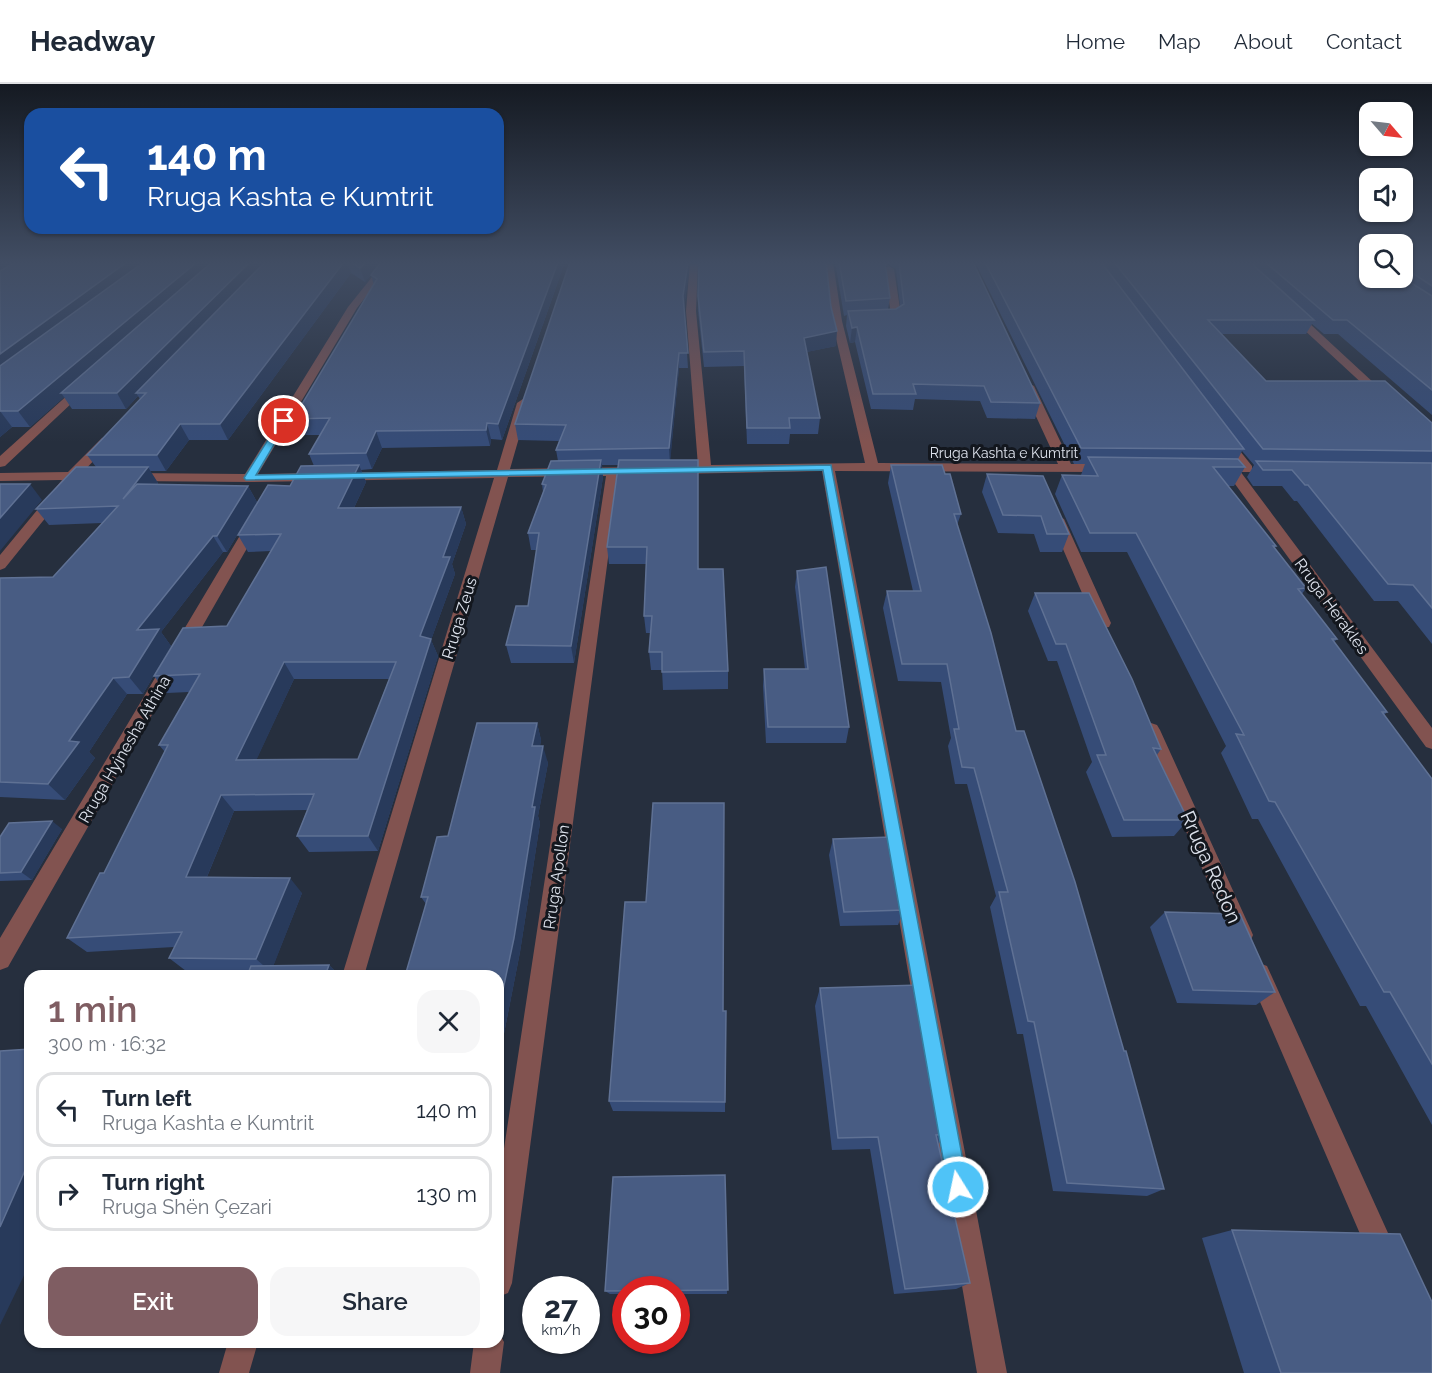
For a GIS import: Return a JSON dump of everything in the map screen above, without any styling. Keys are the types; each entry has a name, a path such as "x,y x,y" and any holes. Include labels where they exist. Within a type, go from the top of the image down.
{"street":[{"path":"249,478 344,322"},
{"path":"692,322 705,470"},
{"path":"842,322 872,467"},
{"path":"1302,322 1396,408"},
{"path":"1021,370 1066,468"},
{"path":"0,463 94,378"},
{"name":"Rruga Zeus","path":"355,970 525,396"},
{"name":"Rruga Herakles","path":"1219,432 1239,470 1432,742"},
{"path":"0,565 72,476 112,434"},
{"path":"828,467 992,1373"},
{"name":"Rruga Kashta e Kumtrit","path":"0,477 249,478 828,467 1125,469"},
{"path":"1035,468 1112,643"},
{"name":"Rruga Apollon","path":"504,1241 614,471"},
{"name":"Rruga Hyjnesha Athina","path":"0,959 282,476"},
{"name":"Rruga Redon","path":"1141,709 1393,1278"},
{"path":"234,1373 241,1348"},
{"path":"485,1373 488,1348"}],"building":[{"path":"0,322 44,322 0,354"},
{"path":"61,322 125,322 18,411 0,411 0,366"},
{"path":"143,322 189,322 117,393 61,393"},
{"path":"206,322 298,322 220,424 180,424 157,455 87,455 146,393 136,393"},
{"path":"351,322 536,322 498,424 487,423 486,430 376,431 366,453 309,454 330,418 293,419"},
{"path":"550,322 685,322 688,353 679,353 669,448 556,450 566,425 515,424"},
{"path":"701,322 835,322 837,331 804,338 820,418 789,418 790,428 747,428 744,351 704,352"},
{"path":"851,322 1002,322 1040,403 991,402 984,386 913,384 916,394 873,394 857,327 852,328"},
{"path":"1016,322 1147,322 1244,449 1081,448"},
{"path":"1162,322 1210,322 1266,381 1385,381 1432,423 1432,451 1263,449"},
{"path":"1350,322 1432,322 1432,390"},
{"path":"1088,457 1238,459 1245,467 1213,467 1276,546 1273,546 1306,588 1298,589 1337,639 1332,639 1387,712 1382,712 1432,779 1432,1064 1390,992 1384,992 1275,802 1269,801 1236,734 1244,735 1136,533 1090,533 1062,475 1098,476"},
{"path":"601,460 571,646 506,645 516,606 528,606 539,533 528,533 546,485 542,484 551,461"},
{"path":"619,460 698,460 698,569 723,569 728,671 662,672 662,652 649,652 652,616 644,616 647,547 607,547"},
{"path":"1256,461 1432,463 1432,608 1413,585 1388,584 1308,485 1305,485 1292,470 1263,470"},
{"path":"359,465 338,508 461,507 443,557 450,557 420,636 431,639 368,836 297,836 314,794 221,795 186,877 290,878 256,959 169,958 182,932 67,938 100,873 104,873 168,745 159,745 200,674 154,676 183,628 227,626 281,534 238,535 268,485 290,486 301,466","holes":["284,662 396,662 358,759 236,760"]},
{"path":"891,465 942,465 945,474 950,474 961,514 954,514 991,633 1016,731 1024,731 1075,882 1124,1051 1126,1051 1164,1189 1067,1183 1034,1022 1028,1021 999,892 1008,892 974,768 962,767 954,729 959,729 947,664 902,664 887,591 921,591"},
{"path":"76,467 148,467 123,499 137,484 248,486 217,536 213,536 137,630 159,629 129,677 113,678 69,741 79,742 48,784 0,782 0,578 53,577 118,506 36,509"},
{"path":"987,474 1043,476 1069,534 1047,534 1041,516 1003,515"},
{"path":"0,484 30,484 0,518"},
{"path":"826,567 849,727 768,727 764,669 808,669 797,571"},
{"path":"1035,593 1089,593 1132,679 1161,749 1153,748 1188,820 1124,820 1097,755 1106,755 1066,644 1056,644"},
{"path":"477,723 537,723 532,746 543,746 514,938 504,985 504,970 407,970 428,897 421,897 437,837 448,836"},
{"path":"653,803 724,803 725,1102 609,1101 625,902 646,902"},
{"path":"52,821 21,872 0,873 0,837 9,823"},
{"path":"891,837 904,910 844,912 833,839"},
{"path":"1165,912 1240,914 1275,992 1193,990"},
{"path":"329,965 327,970 249,970 251,966"},
{"path":"920,985 947,1134 936,1135 970,1283 905,1289 878,1137 838,1138 820,988"},
{"path":"24,1049 24,1173 0,1227 0,1051"},
{"path":"725,1175 728,1290 690,1290 690,1276 612,1276 612,1291 605,1291 613,1177"},
{"path":"1232,1230 1400,1234 1432,1302 1432,1373 1281,1373"}],"route":[{"path":"284,421 249,478 304,475 828,467 958,1187"}]}
